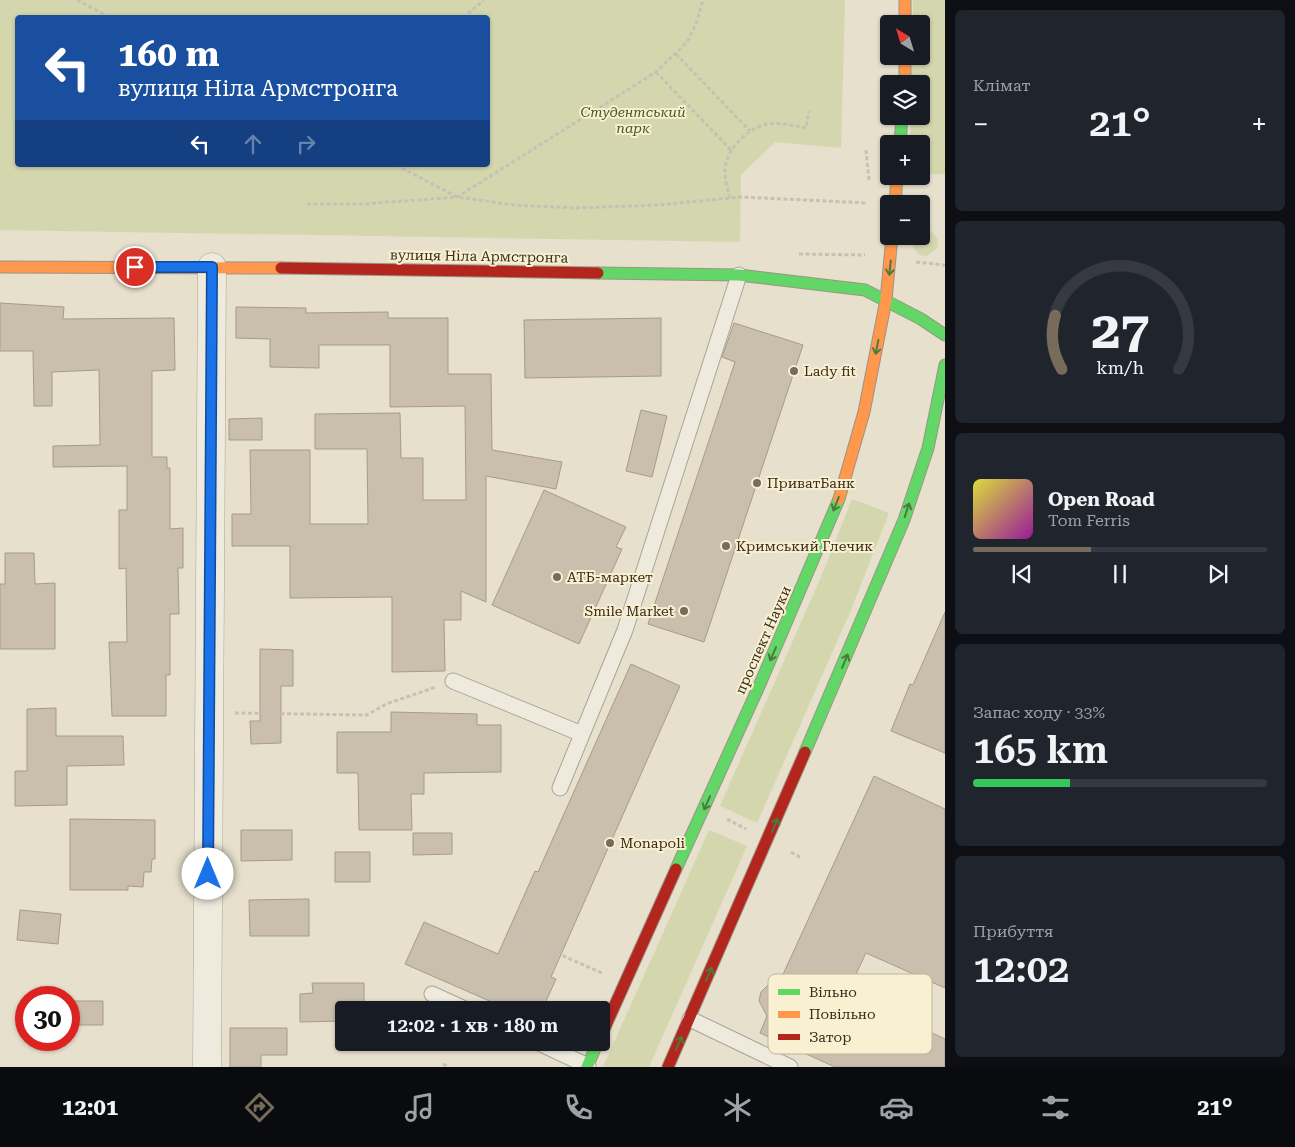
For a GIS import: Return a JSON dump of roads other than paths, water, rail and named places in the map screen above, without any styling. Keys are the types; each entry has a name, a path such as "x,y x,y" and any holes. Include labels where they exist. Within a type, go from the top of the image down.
{"main road":[{"path":"905,0 905,15"},
{"name":"проспект Науки","path":"610,1016 764,675 840,496 864,412 886,300 891,245"},
{"name":"вулиця Ніла Армстронга","path":"0,267 212,267 739,275 865,290 886,300 945,335"},
{"path":"668,1067 768,840 904,520 928,448 945,365"},
{"path":"588,1066 594,1051"}],"street":[{"path":"207,1067 212,267"}],"lane":[{"path":"560,788 625,630 739,275"},
{"path":"453,681 582,734"},
{"path":"432,994 447,1001"},
{"path":"690,1019 790,1067"},
{"path":"556,1051 588,1066"}],"place":[{"name":"Lady fit","path":"794,371"},
{"name":"ПриватБанк","path":"757,483"},
{"name":"Кримський Глечик","path":"726,546"},
{"name":"АТБ-маркет","path":"557,577"},
{"name":"Smile Market","path":"684,611"},
{"name":"Monapoli","path":"610,843"}],"park label":[{"name":"Студентський парк","path":"633,120"}]}
